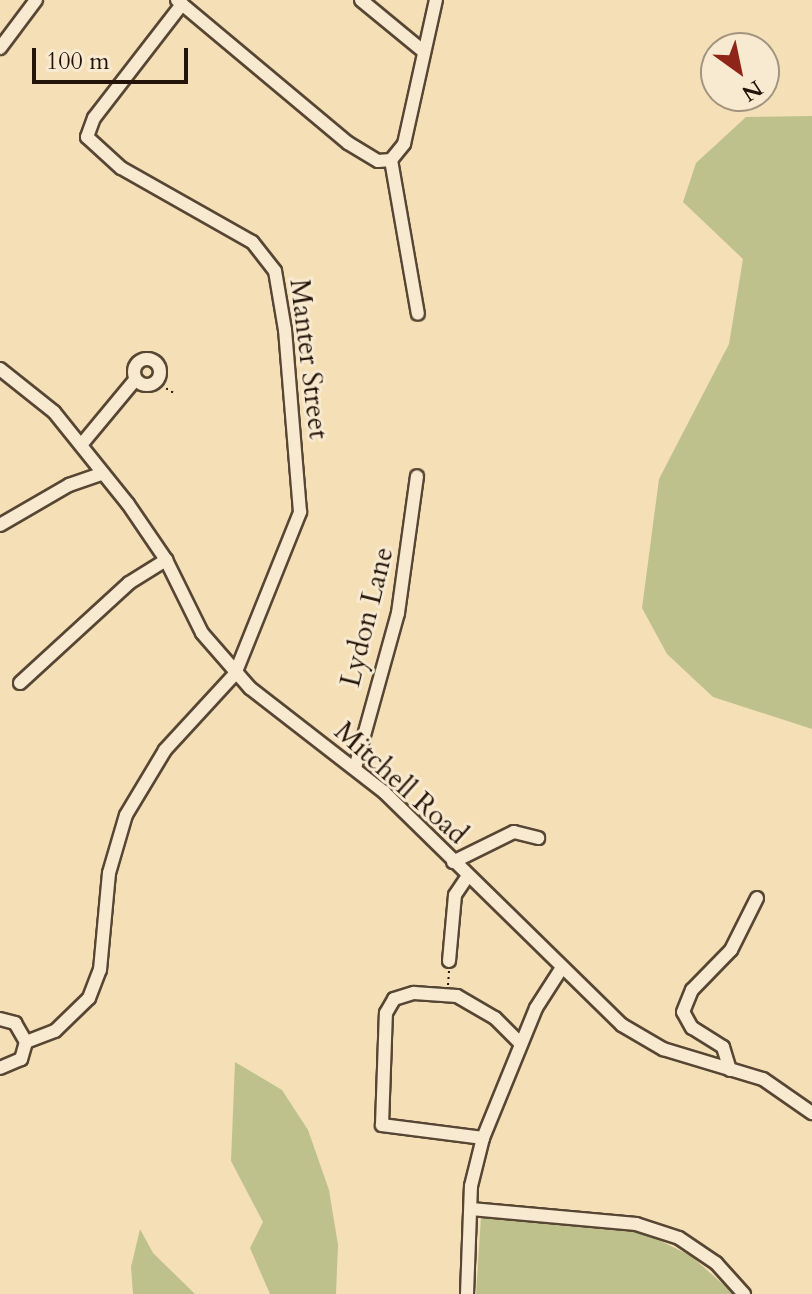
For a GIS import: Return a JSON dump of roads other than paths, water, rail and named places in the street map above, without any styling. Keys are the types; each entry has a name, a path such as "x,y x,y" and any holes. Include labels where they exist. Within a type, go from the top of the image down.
{"street":[{"path":"0,48 36,0"},
{"path":"361,0 423,51"},
{"path":"179,2 348,143 378,161 391,160 404,144 436,0"},
{"name":"Manter Street","path":"179,2 94,118 87,137 121,168 252,242 275,271 285,330 300,512 235,674"},
{"path":"391,160 418,314"},
{"path":"81,445 135,380 134,367 141,359 160,365 156,382 145,385 135,380"},
{"name":"Mitchell Road","path":"0,369 54,412 103,473 166,560 202,633 235,674 355,768 622,1025 652,1044 785,1091 812,1113"},
{"path":"0,525 69,485 103,473"},
{"name":"Lydon Lane","path":"355,768 398,613 417,476"},
{"path":"20,683 129,583 166,560"},
{"path":"26,1042 55,1031 89,998 100,970 109,873 126,815 165,750 235,674"},
{"path":"453,862 514,832 538,838"},
{"path":"449,961 455,895 467,877"},
{"path":"730,1070 723,1047 692,1028 683,1012 692,990 731,950 757,898"},
{"path":"467,1294 471,1209 483,1138 520,1043 561,969"},
{"path":"483,1138 382,1125 386,1013 394,999 448,994 474,1003 520,1043"},
{"path":"0,1019 15,1023 26,1042 21,1059 0,1068"},
{"path":"471,1209 636,1224 679,1238 716,1263 744,1294"}]}
